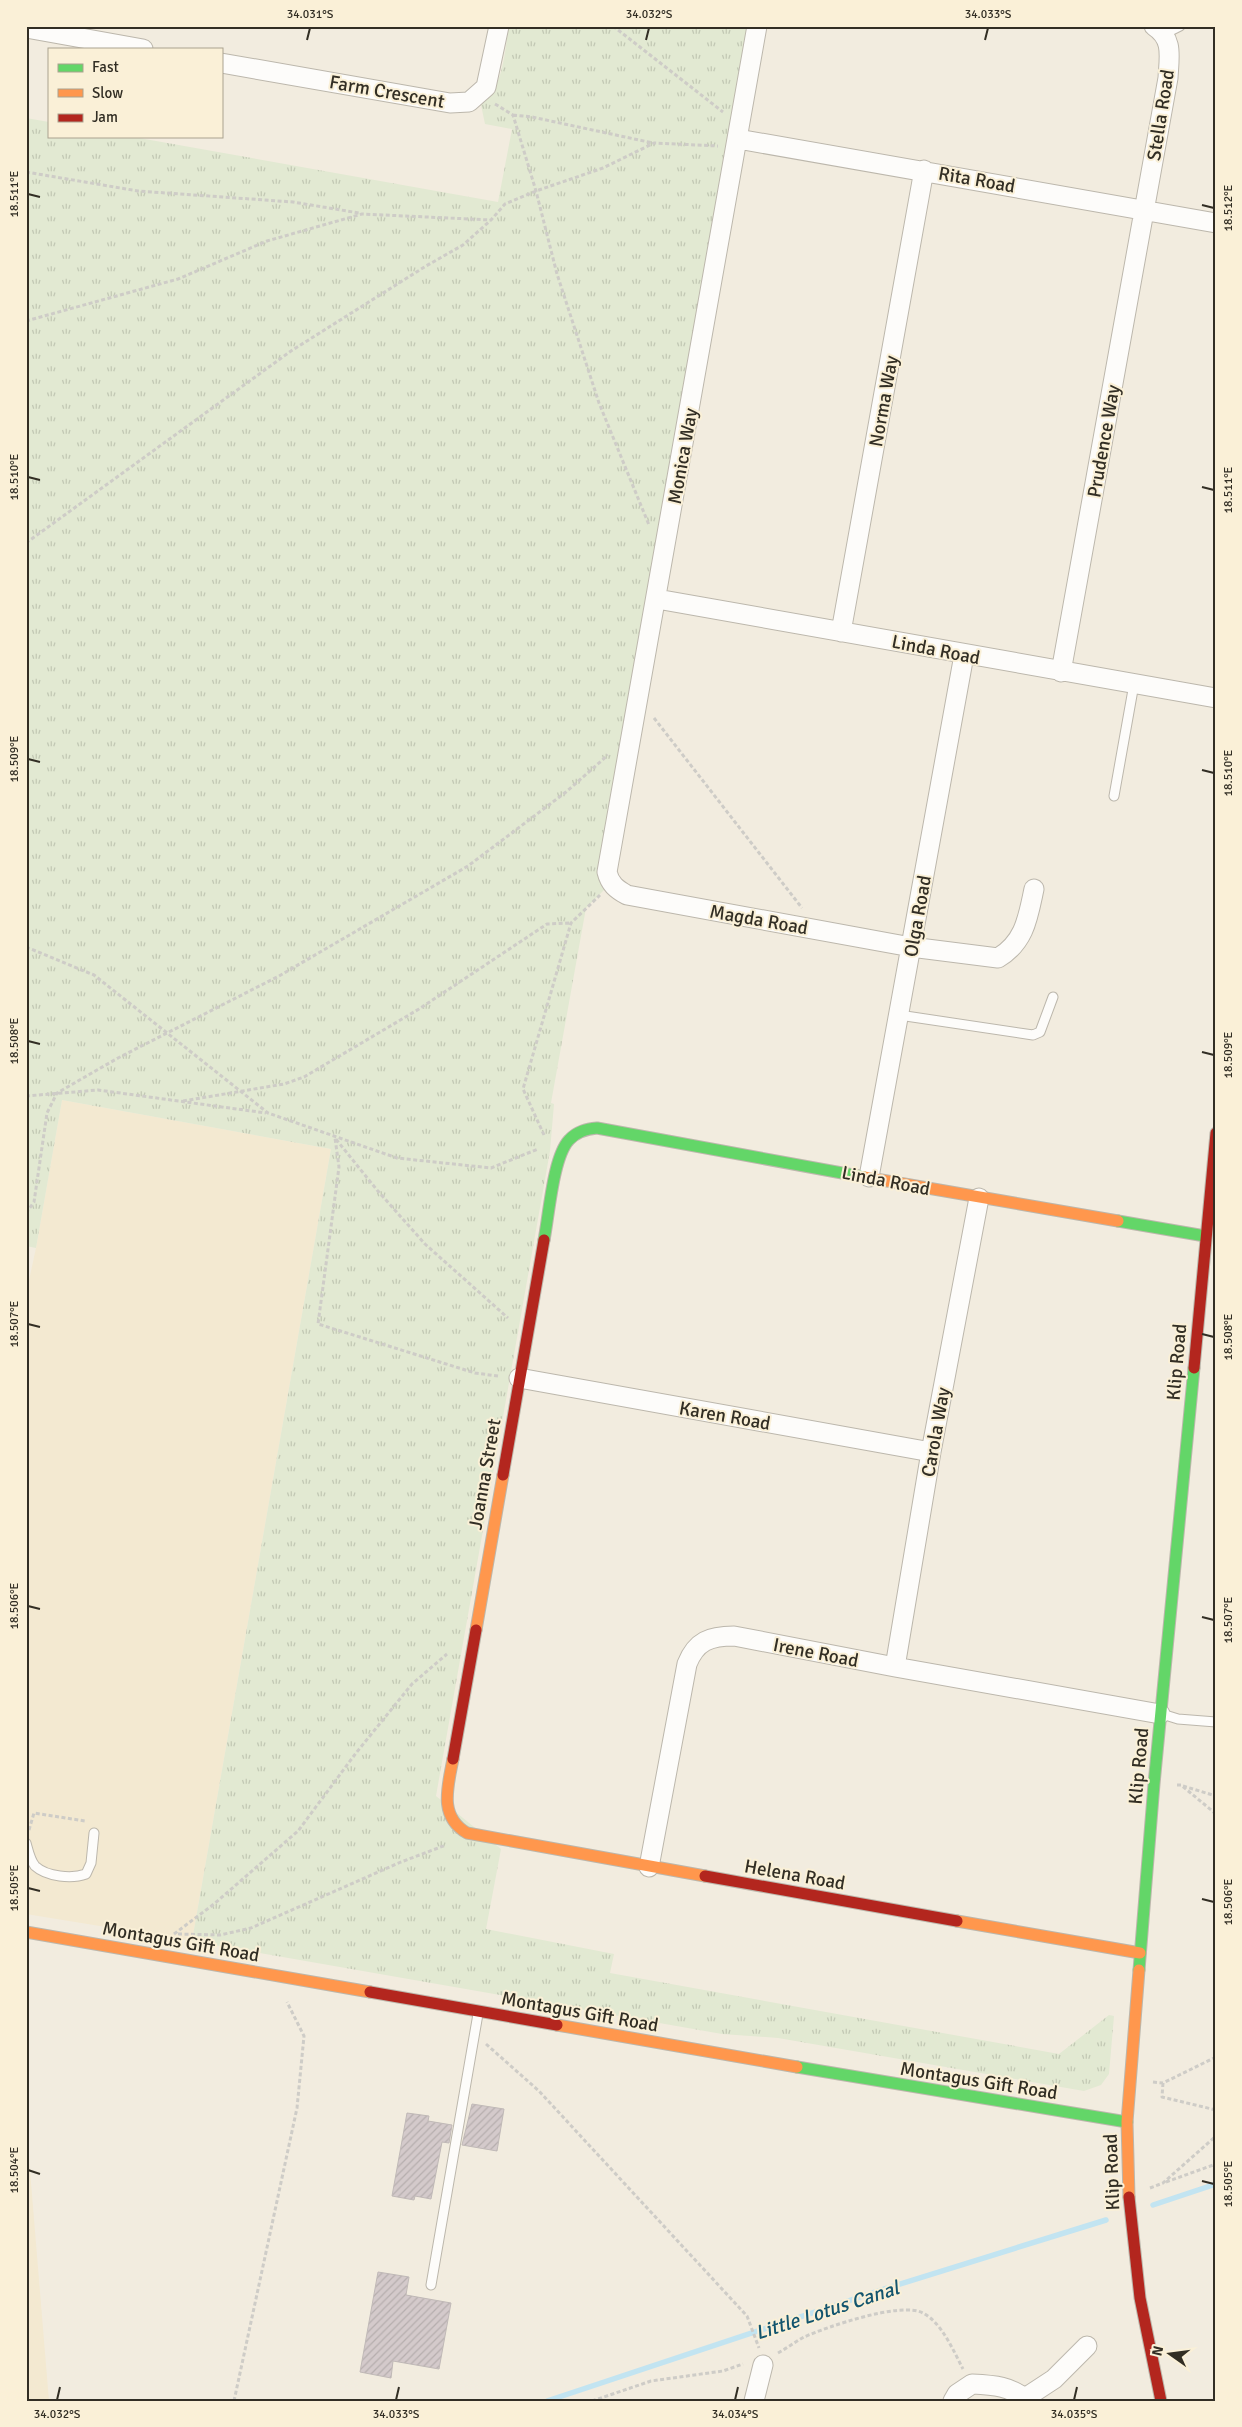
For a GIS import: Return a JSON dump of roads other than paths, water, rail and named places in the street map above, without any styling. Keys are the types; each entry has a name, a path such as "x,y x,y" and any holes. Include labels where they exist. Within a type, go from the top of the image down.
{"street":[{"name":"Farm Crescent","path":"222,63 450,103 469,102 479,95 486,86 499,26"},
{"name":"Monica Way","path":"611,883 606,872 657,599 758,26"},
{"path":"26,28 137,48"},
{"name":"Stella Road","path":"1144,209 1168,78 1169,46 1166,29"},
{"name":"Rita Road","path":"738,139 924,170 1216,223"},
{"name":"Norma Way","path":"842,632 924,170"},
{"name":"Prudence Way","path":"1061,672 1144,209"},
{"name":"Linda Road","path":"657,599 964,655 1216,698"},
{"name":"Olga Road","path":"869,1177 964,655"},
{"name":"Magda Road","path":"611,883 616,890 627,895 911,947 998,958 1010,951 1020,939 1027,922 1034,889"},
{"name":"Linda Road","path":"566,1142 578,1132 597,1128 979,1198 1206,1236"},
{"name":"Klip Road","path":"1161,2401 1141,2302 1132,2238 1128,2197 1127,2122 1160,1714 1216,1133"},
{"name":"Joanna Street","path":"450,1818 446,1798 557,1168 566,1142"},
{"name":"Carola Way","path":"895,1667 931,1452 979,1198"},
{"name":"Karen Road","path":"519,1378 931,1452"},
{"name":"Irene Road","path":"649,1866 687,1664 692,1652 701,1642 716,1636 734,1636 1160,1714"},
{"name":"Helena Road","path":"450,1818 462,1831 473,1835 1140,1953"},
{"name":"Montagus Gift Road","path":"26,1932 479,2012 1127,2122"},
{"path":"953,2401 956,2394 972,2384 1009,2388 1027,2399 1054,2379 1087,2346"},
{"path":"754,2401 761,2358"}],"lane":[{"path":"1114,796 1134,684"},
{"path":"899,1015 1033,1035 1040,1032 1053,996"},
{"path":"1160,1714 1178,1719 1216,1722"},
{"path":"26,1843 36,1866 45,1871 72,1878 86,1874 91,1862 94,1833"},
{"path":"431,2285 479,2012"}],"waterway":[{"name":"Little Lotus Canal","path":"1153,2205 1216,2184"},
{"name":"Little Lotus Canal","path":"547,2401 884,2289 1106,2220"}]}
